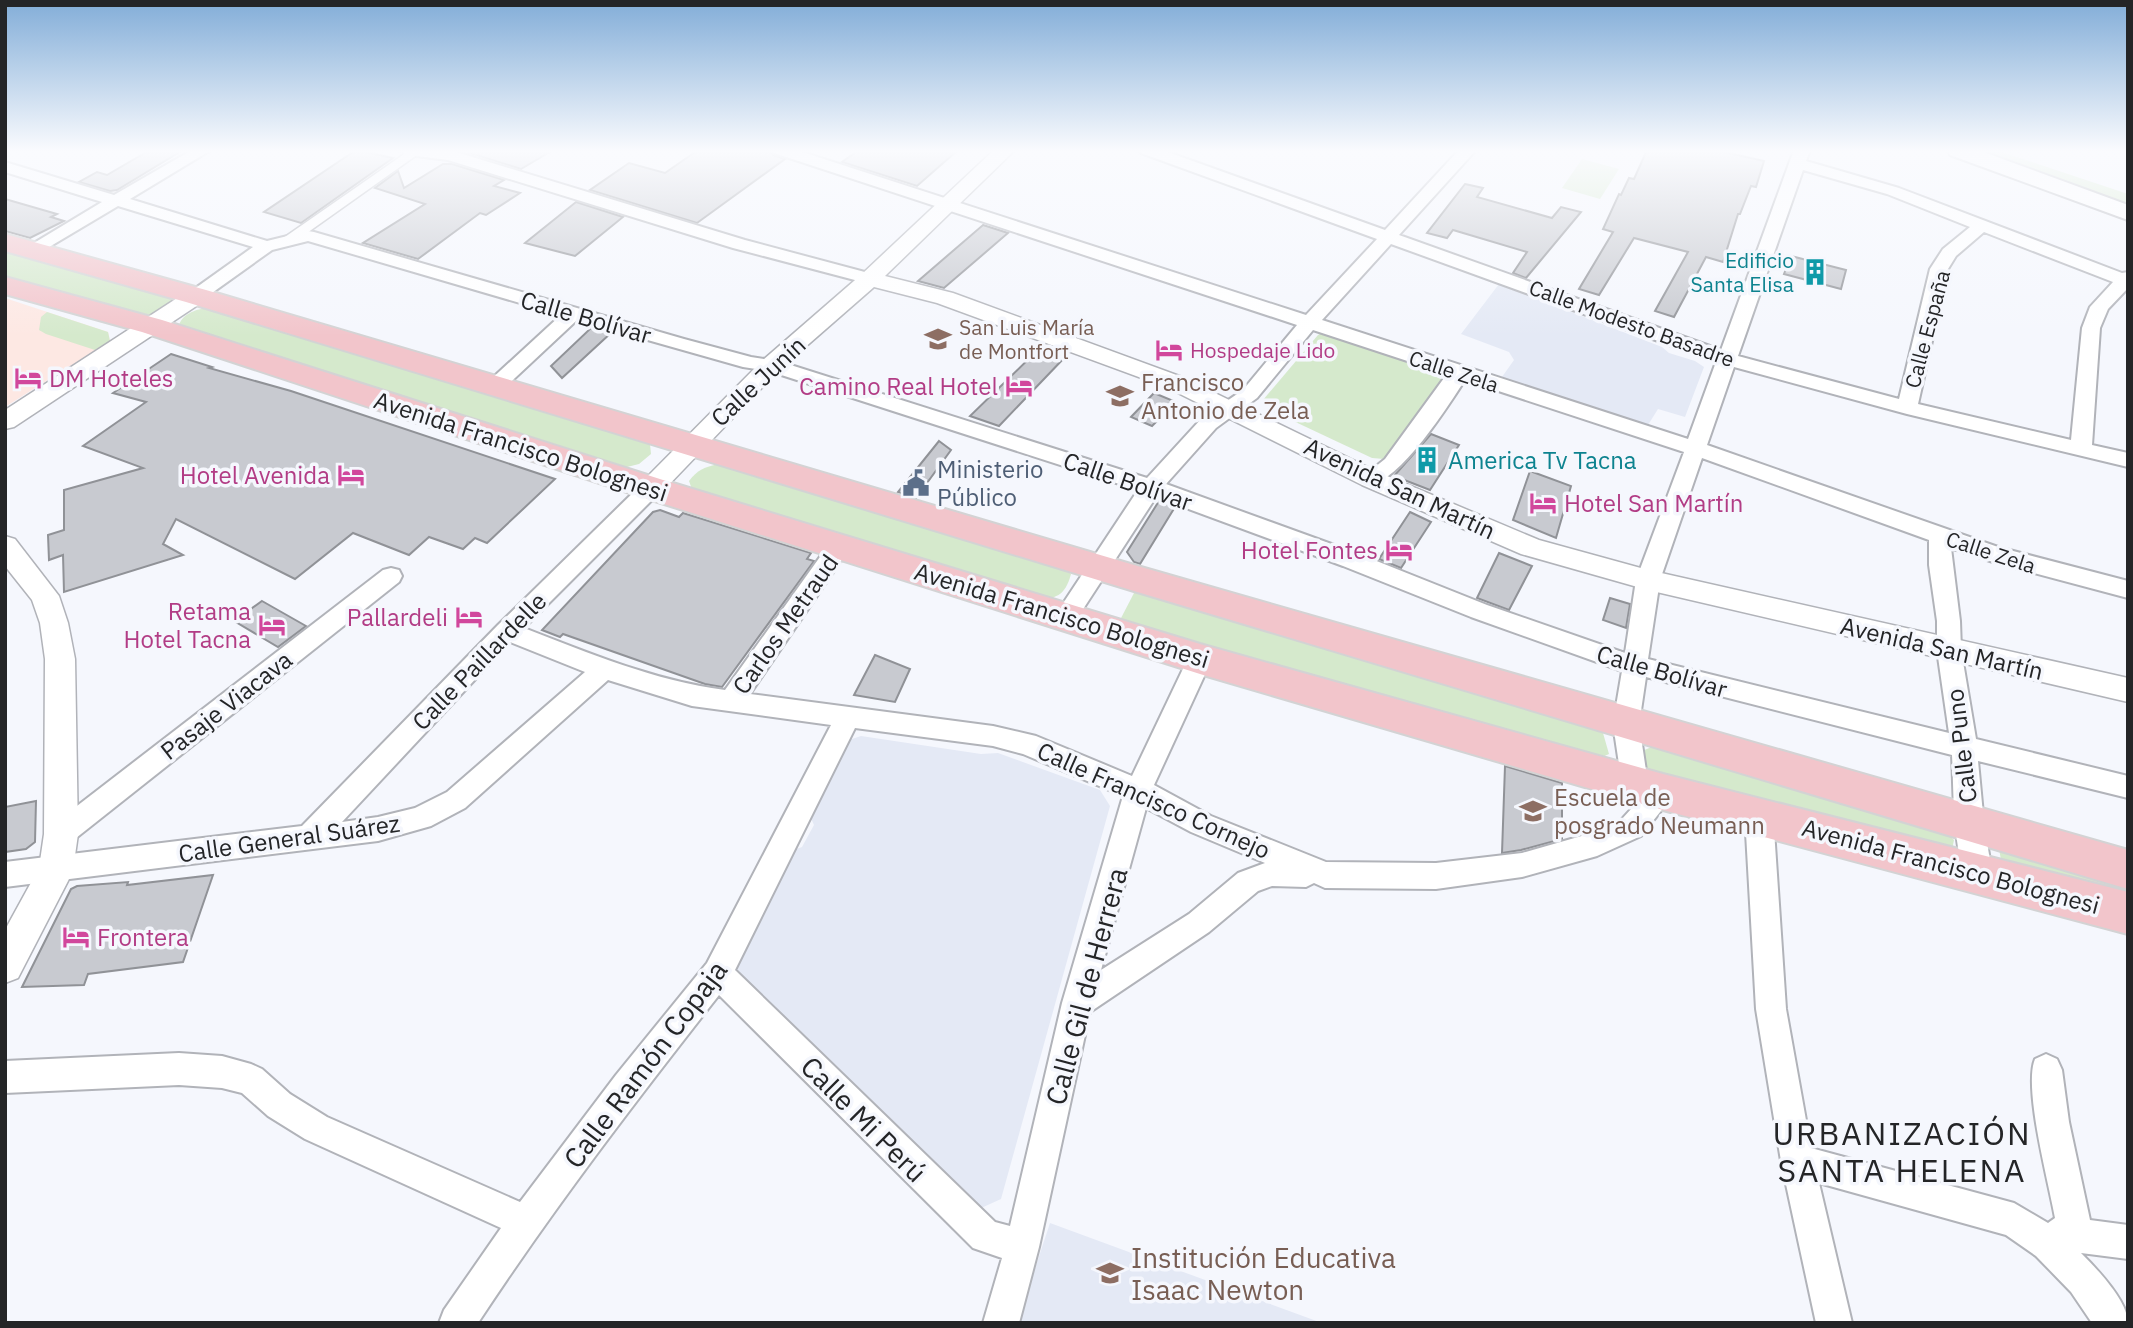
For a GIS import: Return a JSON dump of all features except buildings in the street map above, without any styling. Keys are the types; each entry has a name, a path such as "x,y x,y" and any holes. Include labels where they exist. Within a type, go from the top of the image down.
{"main road":[{"name":"Avenida Francisco Bolognesi","path":"5,242 196,296 1117,573 2128,870"},
{"name":"Avenida Francisco Bolognesi","path":"5,285 152,326 651,488 1200,659 1649,788 2128,913"},
{"path":"1084,623 1117,573"}],"street":[{"path":"33,249 98,212"},
{"name":"Calle Bolívar","path":"158,212 276,244 308,236 750,363 771,365 1151,488 1351,559 1479,611 1636,664 1726,690 2128,787"},
{"path":"5,421 323,212"},
{"name":"Avenida San Martín","path":"635,212 739,244 956,302 1174,382 1371,479 1531,547 1648,580 2128,690"},
{"name":"Calle Junín","path":"651,488 771,365 870,279 938,212"},
{"name":"Calle Zela","path":"967,212 1695,448 1993,554 2128,590"},
{"name":"Calle Modesto Basadre","path":"1320,212 1727,359 1907,408 2128,460"},
{"path":"1117,573 1151,488 1209,423 1250,394 1310,323 1412,212"},
{"path":"1649,788 1626,724 1648,580 1780,212"},
{"path":"1951,212 2126,279 2099,307 2091,328 2081,450"},
{"name":"Calle España","path":"1907,408 1940,269 1949,253 1984,224"},
{"path":"495,386 575,312"},
{"path":"1371,479 1392,464 1455,380 1457,372"},
{"name":"Calle Paillardelle","path":"312,836 506,631 651,488"},
{"name":"Calle Puno","path":"1941,536 1938,557 1951,634 1949,650 1964,746 1970,825 1978,872"},
{"path":"5,546 45,596 54,622 60,659 61,834 56,870 5,966"},
{"name":"Carlos Metraud","path":"731,702 840,546"},
{"name":"Pasaje Viacava","path":"61,834 391,576"},
{"name":"Calle Francisco Cornejo","path":"506,631 604,669 692,696 993,736 1027,744 1138,790 1201,824 1325,874 1436,876 1522,865 1597,844 1631,828 1649,788"},
{"name":"Calle Gil de Herrera","path":"1000,1323 1022,1247 1077,1003 1138,790 1200,659"},
{"name":"Calle General Suárez","path":"5,875 389,827 421,818 456,800 604,669"},
{"name":"Calle Ramón Copaja","path":"457,1323 627,1086 718,973 848,716"},
{"path":"1759,815 1771,1009 1797,1161 1834,1323"},
{"path":"1077,1003 1199,923 1248,882 1272,873 1325,874"},
{"name":"Calle Mi Perú","path":"718,973 985,1237 1022,1247"},
{"path":"5,1077 179,1069 251,1080 279,1105 316,1128 527,1222"},
{"path":"2046,1070 2053,1122 2076,1237"},
{"path":"1797,1161 2076,1237 2128,1242"},
{"path":"2014,1220 2048,1244 2083,1280 2114,1323"}],"shaded area":[{"path":"1499,284 1662,347 1669,353 1695,361 1704,367 1685,417 1658,409 1648,425 1502,377 1514,360 1509,352 1461,334"},
{"name":"DM Hoteles","path":"5,298 108,332 110,341 5,407"},
{"path":"861,736 981,754 998,753 1100,790 1110,806 1001,1199 979,1209 736,977 732,964 788,852 802,847 814,825 809,814 849,740"},
{"name":"Institución Educativa Isaac Newton","path":"1050,1223 1322,1323 1017,1323"}],"green space":[{"path":"5,248 179,298 156,316 144,317 5,277"},
{"path":"207,307 650,444 651,454 639,464 619,469 178,328 186,316"},
{"path":"47,312 108,332 110,341 95,350 46,334 39,330 41,317"},
{"path":"1324,332 1449,375 1384,459 1372,458 1272,411 1263,400 1318,335"},
{"path":"718,464 1057,561 1071,574 1066,587 1058,595 1034,600 693,492 689,481 692,477 709,466"},
{"path":"1145,589 1587,721 1603,733 1609,754 1589,763 1119,622 1134,593"},
{"path":"1654,746 1940,826 1954,840 1952,850 1659,780 1643,767 1642,751"},
{"path":"1999,849 2128,876 2128,905 2002,865"}],"place":[{"name":"Edificio Santa Elisa","path":"1815,272"},
{"name":"San Luis María de Montfort","path":"938,339"},
{"name":"Hospedaje Lido","path":"1169,350"},
{"name":"DM Hoteles","path":"28,378"},
{"name":"Camino Real Hotel","path":"1019,386"},
{"name":"Francisco Antonio de Zela","path":"1120,396"},
{"name":"America Tv Tacna","path":"1427,460"},
{"name":"Hotel Avenida","path":"351,475"},
{"name":"Ministerio Público","path":"916,483"},
{"name":"Hotel San Martín","path":"1543,503"},
{"name":"Hotel Fontes","path":"1399,550"},
{"name":"Pallardeli","path":"469,617"},
{"name":"Retama Hotel Tacna","path":"272,625"},
{"name":"Escuela de posgrado Neumann","path":"1533,811"},
{"name":"Frontera","path":"76,937"},
{"name":"Institución Educativa Isaac Newton","path":"1110,1273"}],"district":[{"name":"URBANIZACIÓN SANTA HELENA","path":"1902,1152"}]}
